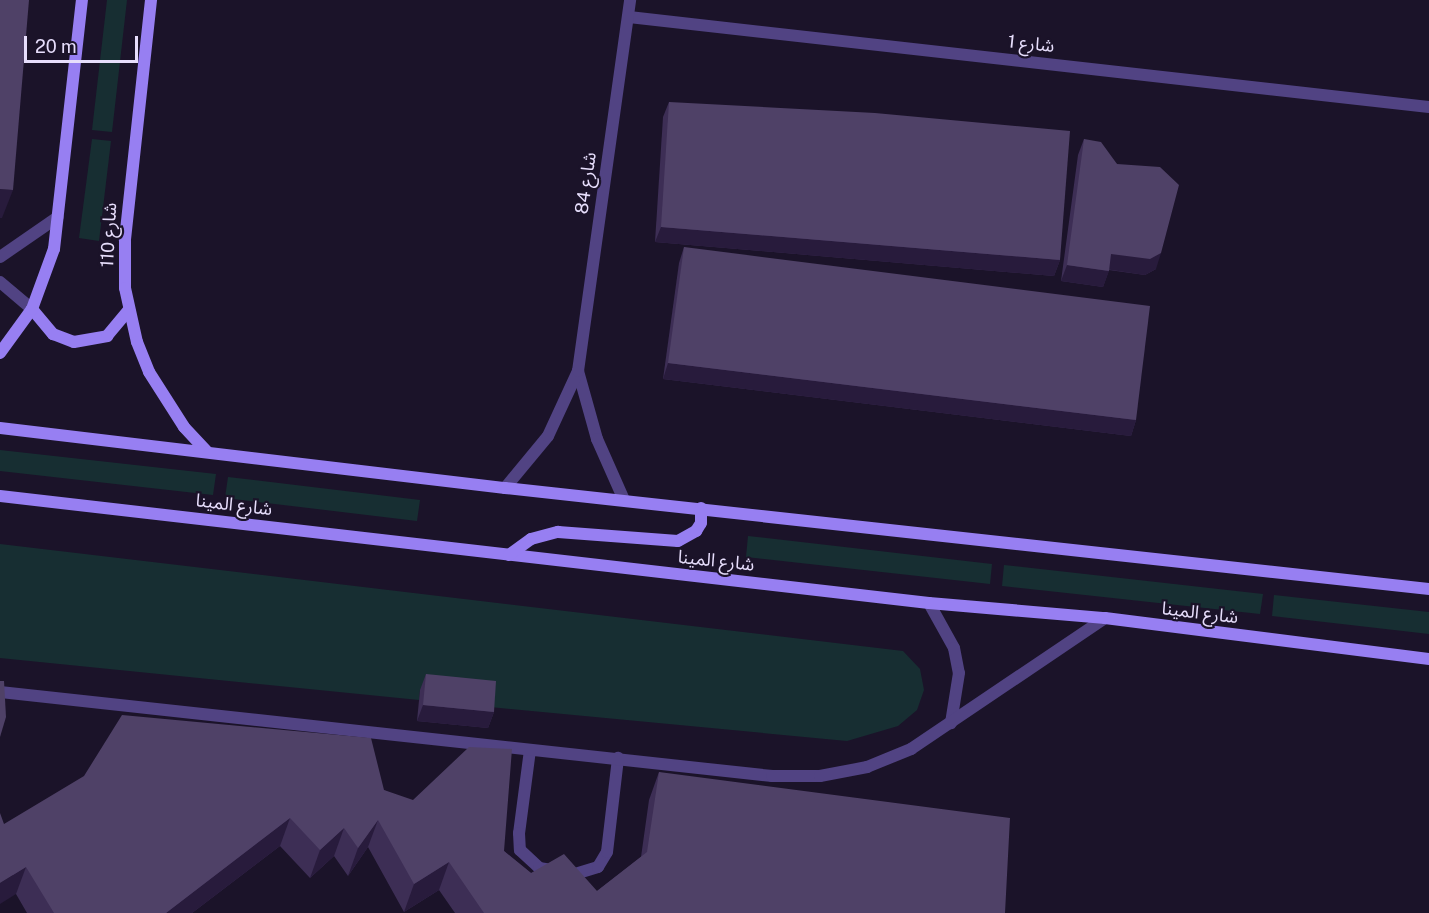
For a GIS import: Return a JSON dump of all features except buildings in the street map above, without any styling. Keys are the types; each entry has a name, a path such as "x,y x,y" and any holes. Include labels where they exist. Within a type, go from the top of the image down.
{"main road":[{"path":"0,353 32,309 48,269 58,217 82,0"},
{"name":"شارع 110","path":"152,0 125,241 129,310 149,372 184,427 206,451"},
{"path":"32,309 53,334 74,342 107,336 129,310"},
{"path":"0,428 505,488 1429,589"},
{"name":"شارع المينا","path":"0,496 929,603 1105,618 1429,659"},
{"path":"509,555 531,539 558,532 678,541 696,531 701,523 701,508"}],"street":[{"name":"شارع 84","path":"505,488 548,436 578,371 630,0"},
{"name":"شارع 1","path":"628,16 1429,107"},
{"path":"0,257 58,217"},
{"path":"0,282 32,309"},
{"name":"شارع 84","path":"578,371 597,439 624,500"},
{"path":"929,603 954,648 959,673 951,723"},
{"path":"0,692 772,776 820,776 889,759 951,723 1105,618"},
{"path":"530,750 519,833 520,850 539,868 574,874 598,867 607,852 618,758"}],"green space":[{"path":"107,0 127,0 112,132 92,130"},
{"path":"92,139 111,141 99,241 79,238"},
{"path":"0,450 216,474 213,495 0,471"},
{"path":"228,477 420,500 417,521 225,498"},
{"path":"748,536 992,564 990,584 746,557"},
{"path":"0,544 903,651 920,669 924,690 917,710 898,726 847,741 490,707 420,690 419,700 0,658"},
{"path":"1004,565 1263,594 1260,614 1002,586"},
{"path":"1274,595 1429,612 1429,634 1272,616"}]}
